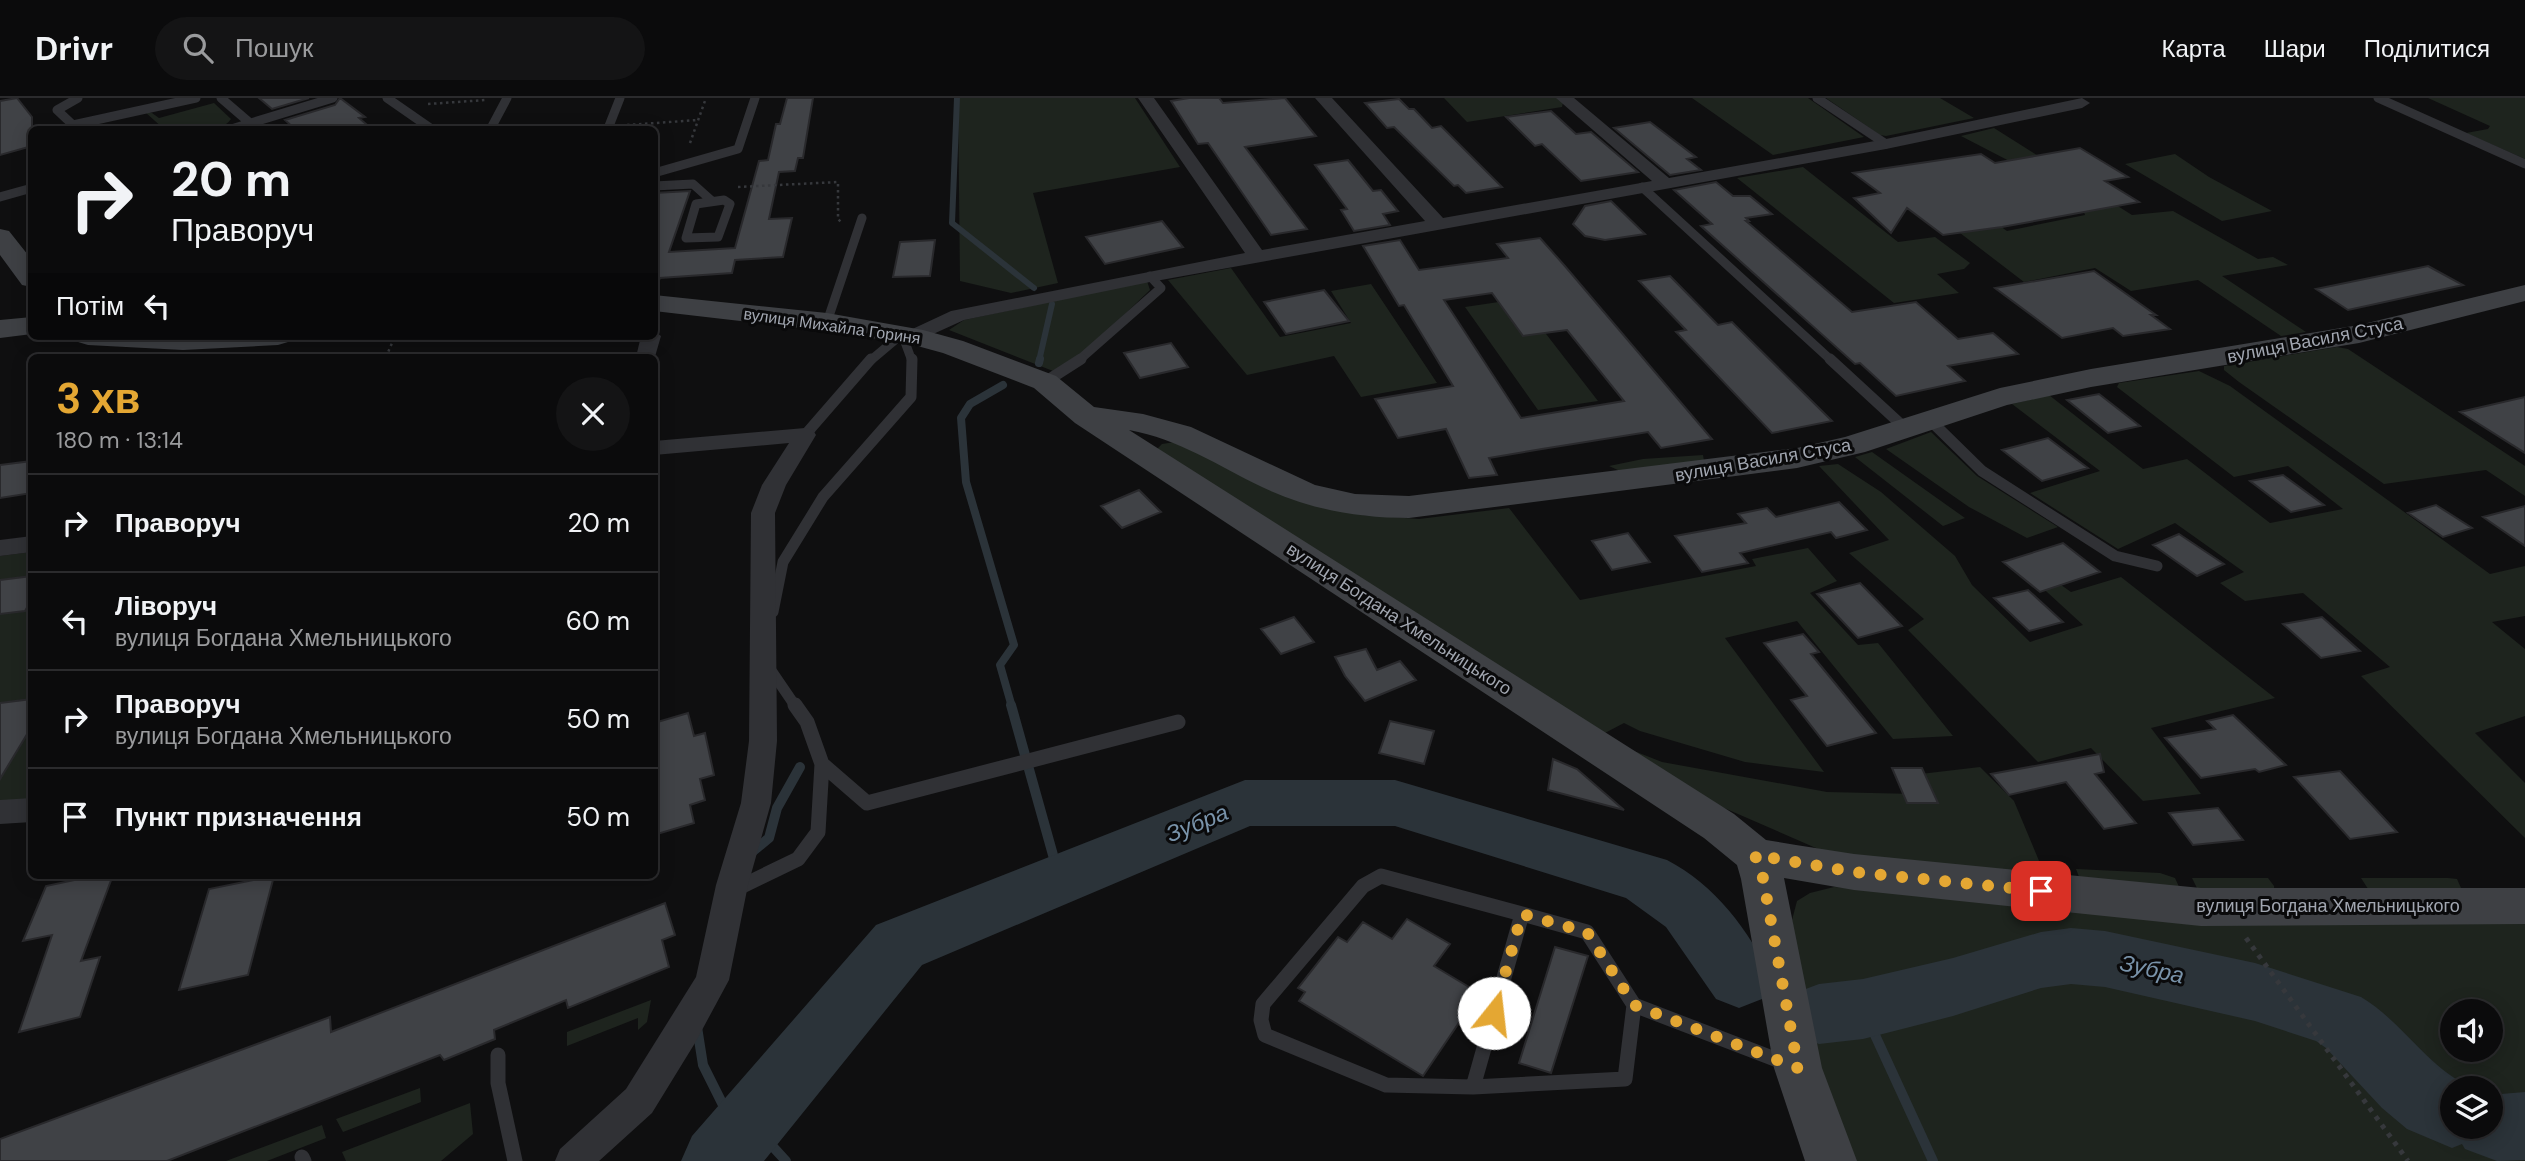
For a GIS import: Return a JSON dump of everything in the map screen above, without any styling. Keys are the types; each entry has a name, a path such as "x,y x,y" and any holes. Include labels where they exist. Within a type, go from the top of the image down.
{"street":[{"path":"1146,98 1256,256"},
{"path":"1324,98 1438,224"},
{"path":"1564,98 1665,183"},
{"path":"908,335 958,315 1150,276 1886,144 2082,103"},
{"path":"0,237 28,274"},
{"name":"вулиця Василя Стуса","path":"1086,416 1147,423 1192,439 1300,491 1347,505 1381,508 1435,504 1829,452 2013,394 2091,378 2359,334 2525,293"},
{"name":"вулиця Михайла Гориня","path":"658,310 827,322 908,335 953,347 1045,382"},
{"path":"0,329 28,325"},
{"path":"123,340 213,340"},
{"name":"вулиця Богдана Хмельницького","path":"1045,382 1086,416 1707,819 1755,855 1854,872 2225,908 2525,906"},
{"path":"658,448 805,435"},
{"path":"573,1161 639,1101 683,1032 712,979 730,892 756,803 763,741 762,513 774,485 805,435"},
{"path":"0,548 28,544"},
{"path":"0,812 28,810"},
{"path":"1755,855 1763,878 1795,1052 1831,1161"}],"lane":[{"path":"78,98 57,110 73,125 120,112 163,107 196,98"},
{"path":"221,98 250,123"},
{"path":"241,126 333,98"},
{"path":"387,98 427,126"},
{"path":"492,126 507,98"},
{"path":"609,126 620,98"},
{"path":"658,172 738,149 755,98"},
{"path":"1817,98 1886,144"},
{"path":"2378,98 2525,164"},
{"path":"658,186 693,184 712,201 724,200 730,204 721,234 713,239 688,240 686,238 696,204 712,201"},
{"path":"1643,187 1919,425 1982,471 2115,556 2157,566"},
{"path":"0,197 28,189"},
{"path":"827,322 862,218"},
{"path":"1045,382 1083,358 1161,288 1150,276"},
{"path":"730,892 798,859 818,832 822,764 807,722 763,659 783,562 823,497 911,397 913,363 908,335 877,353 805,435"},
{"path":"822,764 867,803 1178,722"},
{"path":"1381,876 1587,932 1634,1005 1625,1079 1473,1087 1386,1085 1265,1035 1261,1020 1263,1004 1363,886 1381,876"},
{"path":"1473,1087 1522,914"},
{"path":"1634,1005 1795,1052"},
{"path":"498,1055 498,1083 515,1161"}],"path":[{"path":"397,106 507,98"},
{"path":"682,167 706,98"},
{"path":"609,126 698,120"},
{"path":"384,126 390,124"},
{"path":"734,187 838,182 838,219 856,238"},
{"path":"2225,908 2408,1161"}],"shaded area":[{"path":"958,98 1135,98 1180,167 1033,193 1058,283 1011,293 960,281"},
{"path":"1444,98 1559,98 1563,102 1562,107 1467,122"},
{"path":"1692,98 1808,98 1864,137 1773,155"},
{"path":"1826,98 1940,98 1974,118 1886,136 1880,135"},
{"path":"2428,98 2525,98 2525,159 2466,133 2488,129 2490,126"},
{"path":"214,103 231,119 222,126 161,126 145,112 159,118"},
{"path":"1994,128 2132,215 2173,211 2258,259 2273,257 2288,265 2222,276 2306,332 2281,336 2198,280 2131,291 2095,268 2024,282 1947,223 1960,198 2007,231 2085,215 2083,209 2017,165 1961,136"},
{"path":"2175,154 2209,177 2272,211 2222,221 2125,164"},
{"path":"1803,167 1898,242 1935,237 1970,263 1964,269 1937,274 1959,293 1894,303 1737,178"},
{"path":"1231,268 1280,337 1351,323 1331,291 1371,284 1437,383 1361,397 1334,356 1247,375 1168,280"},
{"path":"1147,281 1150,290 1080,357 1053,371 949,330 964,320"},
{"path":"1519,299 1598,401 1538,410 1465,307"},
{"path":"2337,347 2348,349 2525,466 2525,496 2486,470 2384,484 2224,370 2224,366"},
{"path":"2199,371 2230,386 2490,574 2525,566 2525,616 2492,622 2525,649 2525,716 2475,733 2525,783 2525,838 2361,676 2390,667 2303,593 2245,601 2220,583 2244,572 2175,523 2118,549 2030,493 2100,471 2012,404 2049,395 2143,469 2187,459 2270,523 2343,509 2288,466 2234,477 2117,387 2119,383"},
{"path":"1931,432 1977,476 2058,527 2027,538 1969,507 1886,449"},
{"path":"1175,442 1362,515 1419,519 1509,508 1580,600 1756,566 1752,559 1808,548 1837,581 1810,593 1858,645 1878,643 1953,736 1893,739 1797,621 1725,638 1824,772 1745,762 1640,731 1624,723 1603,734 1156,450 1162,444"},
{"path":"1872,452 1965,518 1943,526 1855,457"},
{"path":"1703,455 1704,461 1620,471 1609,466 1643,459"},
{"path":"1838,464 1881,492 1955,556 1972,585 2030,642 2083,625 2022,569 2033,565 2071,592 2121,577 2275,698 2151,728 2201,794 2143,801 2091,748 2038,762 1908,630 1924,619 1849,553 1889,540 1819,466"},
{"path":"28,552 28,801 0,803 0,556"},
{"path":"1624,747 1662,762 1827,792 1915,794 1912,775 1980,767 2014,801 2042,868 2047,868 2051,881 1832,855 1708,801"},
{"path":"2076,869 2160,873 2175,878 2180,889 2081,882"},
{"path":"2192,878 2268,878 2274,886 2274,893 2199,892"},
{"path":"2361,878 2448,878 2457,879 2461,888 2372,895"},
{"path":"1834,887 2525,921 2525,1161 1854,1161 1815,1055 1792,920 1797,901 1810,893"},
{"path":"651,1000 647,1022 638,1030 638,1018 567,1046 567,1032"},
{"path":"420,1088 421,1102 343,1132 336,1119"},
{"path":"470,1103 473,1134 441,1161 346,1161 342,1152"},
{"path":"322,1125 326,1138 267,1161 226,1161"}],"building":[{"path":"17,98 32,117 32,126 28,126 28,147 0,155 0,101"},
{"path":"259,98 309,98 272,109"},
{"path":"340,98 365,117 359,118 368,126 292,126 285,120 335,105"},
{"path":"787,98 813,98 803,158 798,158 795,171 779,172 769,219 792,218 783,257 735,260 732,273 660,278 658,283 658,193 690,191 669,252 735,248 759,161 768,160 776,124 780,124"},
{"path":"1219,98 1223,103 1285,98 1316,136 1245,147 1307,229 1271,235 1208,143 1198,144 1171,101"},
{"path":"1399,99 1409,109 1414,109 1432,128 1441,126 1502,187 1466,193 1458,185 1454,186 1394,127 1387,128 1365,103"},
{"path":"1551,111 1576,134 1591,132 1638,172 1581,181 1542,144 1535,146 1506,117"},
{"path":"1650,122 1696,157 1687,159 1701,170 1670,175 1614,128"},
{"path":"2080,148 2128,177 2105,181 2139,202 1943,235 1907,208 1891,233 1854,198 1880,193 1853,173 1981,154 1995,163"},
{"path":"1348,160 1373,191 1381,190 1398,211 1383,214 1390,225 1354,231 1341,210 1347,209 1315,165"},
{"path":"1716,182 1733,196 1750,196 1772,214 1746,218 1749,221 1746,221 1852,312 1916,302 1958,339 1993,333 2018,354 1948,366 1965,381 1896,396 1860,363 1855,364 1701,226 1712,224 1674,190"},
{"path":"1611,201 1645,234 1605,240 1585,236 1573,224 1585,206"},
{"path":"1162,221 1183,247 1105,264 1086,237"},
{"path":"1540,238 1712,439 1661,448 1648,432 1542,449 1489,458 1497,475 1469,478 1446,429 1398,438 1375,399 1453,386 1404,305 1399,306 1363,246 1400,240 1419,270 1508,258 1497,244","holes":["1492,293 1523,336 1567,330 1624,401 1521,418 1444,300"]},
{"path":"935,240 930,276 893,277 900,242"},
{"path":"2428,266 2463,285 2348,310 2316,289"},
{"path":"2094,271 2156,315 2151,315 2170,329 2123,336 2113,328 2062,338 1995,288"},
{"path":"1670,276 1718,325 1732,322 1832,421 1772,433 1676,332 1686,330 1639,281"},
{"path":"1324,290 1349,321 1286,334 1264,302"},
{"path":"1171,343 1188,367 1140,378 1124,353"},
{"path":"2099,394 2140,426 2108,433 2067,400"},
{"path":"2525,397 2525,453 2460,412"},
{"path":"2048,438 2088,468 2042,481 2002,450"},
{"path":"28,462 28,494 0,498 0,465"},
{"path":"2283,475 2324,505 2291,512 2250,481"},
{"path":"1139,490 1161,512 1122,528 1101,506"},
{"path":"1839,502 1867,530 1836,538 1831,532 1740,553 1748,563 1702,572 1675,536 1746,523 1738,514 1767,508 1776,517"},
{"path":"2436,505 2472,528 2443,537 2408,513"},
{"path":"2525,506 2525,546 2483,517"},
{"path":"1628,533 1650,562 1612,570 1592,541"},
{"path":"2179,534 2224,564 2197,576 2153,545"},
{"path":"2063,543 2100,572 2040,592 2003,562"},
{"path":"28,576 28,606 25,611 0,614 0,580"},
{"path":"1860,583 1902,626 1858,638 1817,594"},
{"path":"2028,590 2063,622 2029,631 1994,598"},
{"path":"1294,617 1314,642 1281,654 1261,629"},
{"path":"2322,617 2360,651 2321,658 2283,624"},
{"path":"1803,634 1819,652 1811,654 1876,733 1827,746 1791,700 1807,696 1764,643"},
{"path":"1366,649 1377,670 1400,661 1416,680 1365,701 1345,676 1335,657"},
{"path":"28,700 28,733 0,779 0,703"},
{"path":"688,713 694,736 705,733 714,775 700,779 705,800 690,805 694,823 658,834 658,722"},
{"path":"2233,715 2286,765 2259,772 2255,769 2201,778 2165,738 2215,729 2207,721"},
{"path":"1390,721 1434,731 1424,764 1379,753"},
{"path":"2100,754 2104,772 2095,774 2136,823 2104,829 2066,782 2009,795 1991,774"},
{"path":"1553,759 1577,769 1624,810 1548,790"},
{"path":"1892,768 1922,768 1938,803 1907,803"},
{"path":"2340,771 2397,832 2350,839 2294,777"},
{"path":"2218,808 2243,840 2193,845 2169,813"},
{"path":"79,879 112,879 81,961 100,957 80,1017 19,1032 52,935 23,941 46,886"},
{"path":"259,879 273,879 248,975 179,990 209,889"},
{"path":"665,903 675,935 662,940 669,967 568,1008 566,1000 494,1030 495,1039 444,1060 440,1055 167,1161 0,1161 0,1139 330,1017 331,1032"},
{"path":"1407,919 1450,944 1434,966 1479,993 1423,1076 1299,1001 1305,992 1298,988 1338,937 1347,942 1363,922 1392,939"},
{"path":"1555,947 1588,956 1551,1073 1519,1063"}],"waterway":[{"path":"957,98 952,223 1034,288"},
{"path":"1039,361 1052,304"},
{"path":"1039,363 1040,359"},
{"path":"1003,385 970,404 961,418 966,482 1014,645 1000,665 1012,707"},
{"path":"1011,705 1060,880"},
{"path":"752,852 769,838 777,808 800,767"},
{"name":"Зубра","path":"718,1161 899,945 1245,803 1395,803 1645,878 1662,887 1689,909 1739,979"},
{"name":"Зубра","path":"1819,1014 1863,1009 1953,987 2041,960 2071,956 2105,959 2255,992 2337,1018 2350,1026 2407,1085 2440,1109"},
{"path":"1863,1009 1933,1161"},
{"path":"697,1027 703,1065 729,1117 745,1129 765,1138 786,1161"},
{"name":"Зубра","path":"2503,1128 2525,1126"}],"route":[{"path":"1494,1013 1522,914 1587,932 1634,1005 1798,1068 1763,878 1755,855 1854,872 2041,891"}]}
